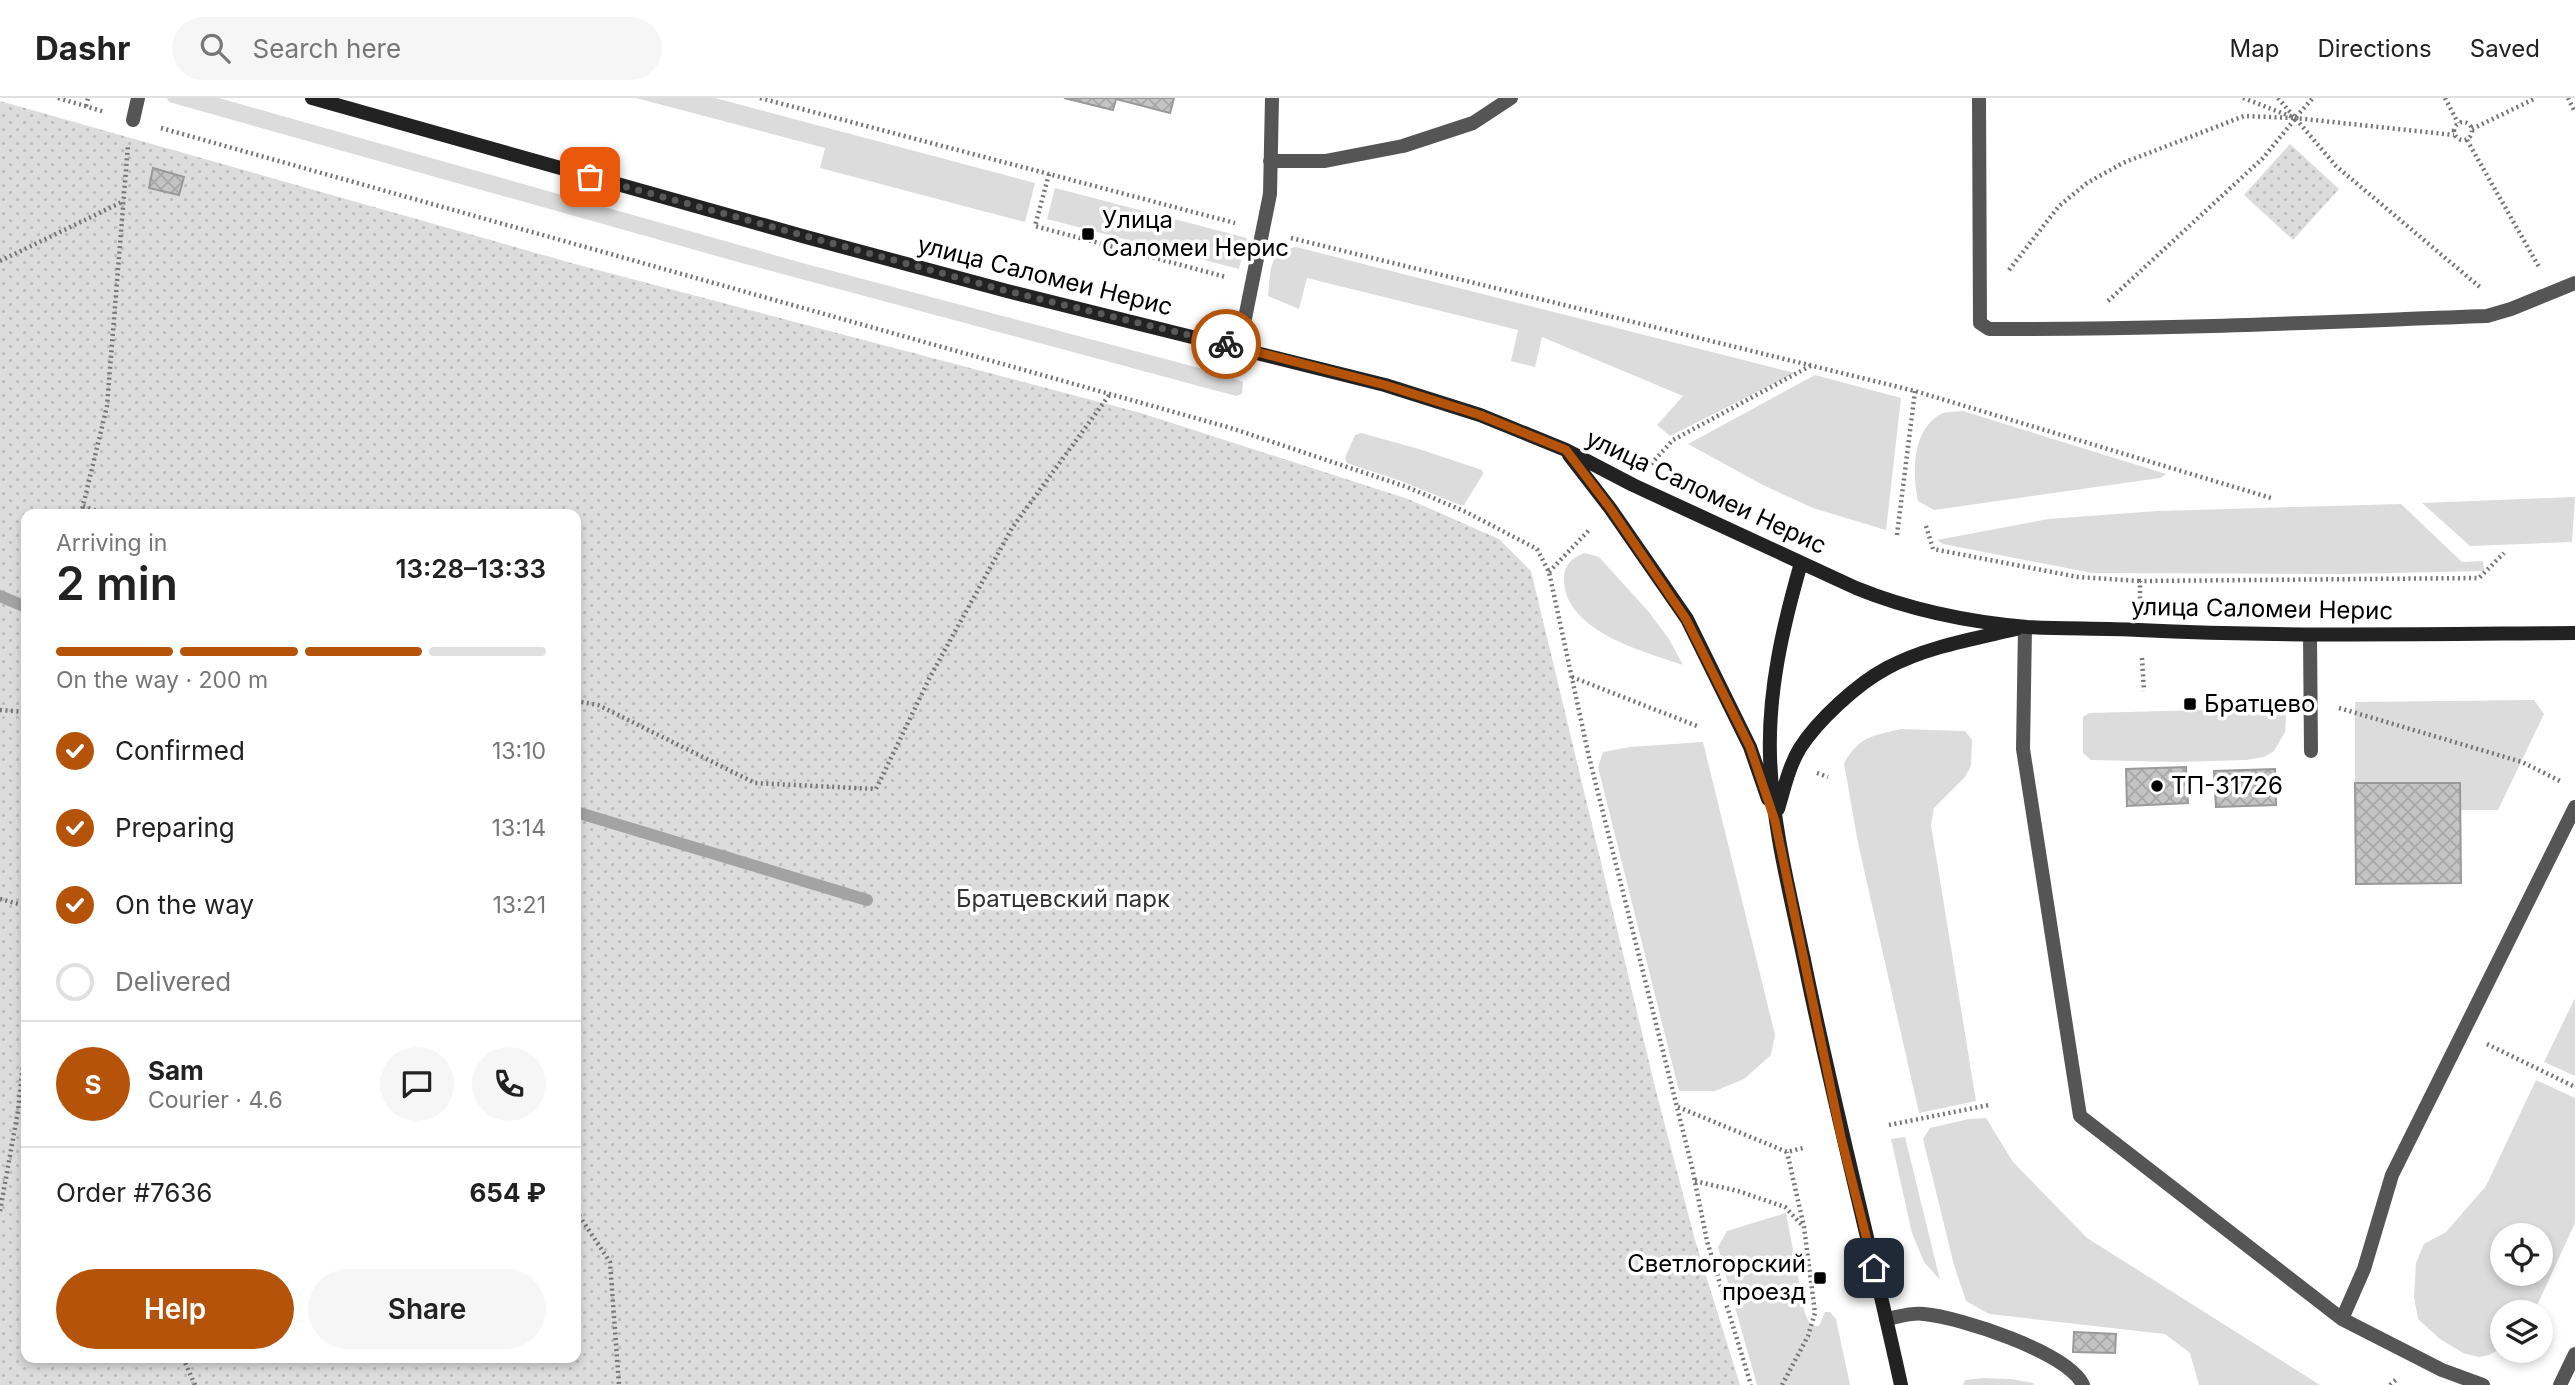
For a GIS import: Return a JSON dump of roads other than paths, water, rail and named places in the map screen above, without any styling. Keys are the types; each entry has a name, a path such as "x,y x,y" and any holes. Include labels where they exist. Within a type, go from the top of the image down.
{"main road":[{"name":"улица Саломеи Нерис","path":"312,98 806,237 1020,294 1385,385 1480,415 1566,450 1633,485 1892,603 1932,613 2025,627 2310,635 2575,633"},
{"path":"1566,450 1610,508 1686,619 1750,747 1775,821 1841,1137 1901,1385"},
{"path":"1775,821 1770,755 1772,690 1784,620 1801,563"},
{"path":"1775,821 1799,750 1822,719 1851,694 1886,668 1951,644 2025,627"}],"street":[{"path":"133,120 138,98"},
{"path":"1239,348 1270,194 1272,98"},
{"path":"1270,161 1325,161 1403,146 1473,123 1511,98"},
{"path":"1979,98 1980,323 1989,329 2079,330 2487,316 2575,283"},
{"path":"2025,627 2023,749 2080,1116 2342,1319 2442,1370 2483,1385"},
{"path":"2310,635 2311,751"},
{"path":"2342,1319 2364,1269 2392,1175 2575,807"},
{"path":"1886,1319 1921,1313 1956,1319 2029,1346 2064,1364 2083,1385"},
{"path":"2560,1385 2575,1354"}],"waterway":[{"path":"0,596 21,605"},
{"path":"581,814 867,900"}],"place":[{"name":"Улица Саломеи Нерис","path":"1088,234"},
{"name":"Братцево","path":"2190,704"},
{"name":"ТП-31726","path":"2157,786"},
{"name":"Светлогорский проезд","path":"1820,1278"}],"park label":[{"name":"Братцевский парк","path":"1063,899"}]}
